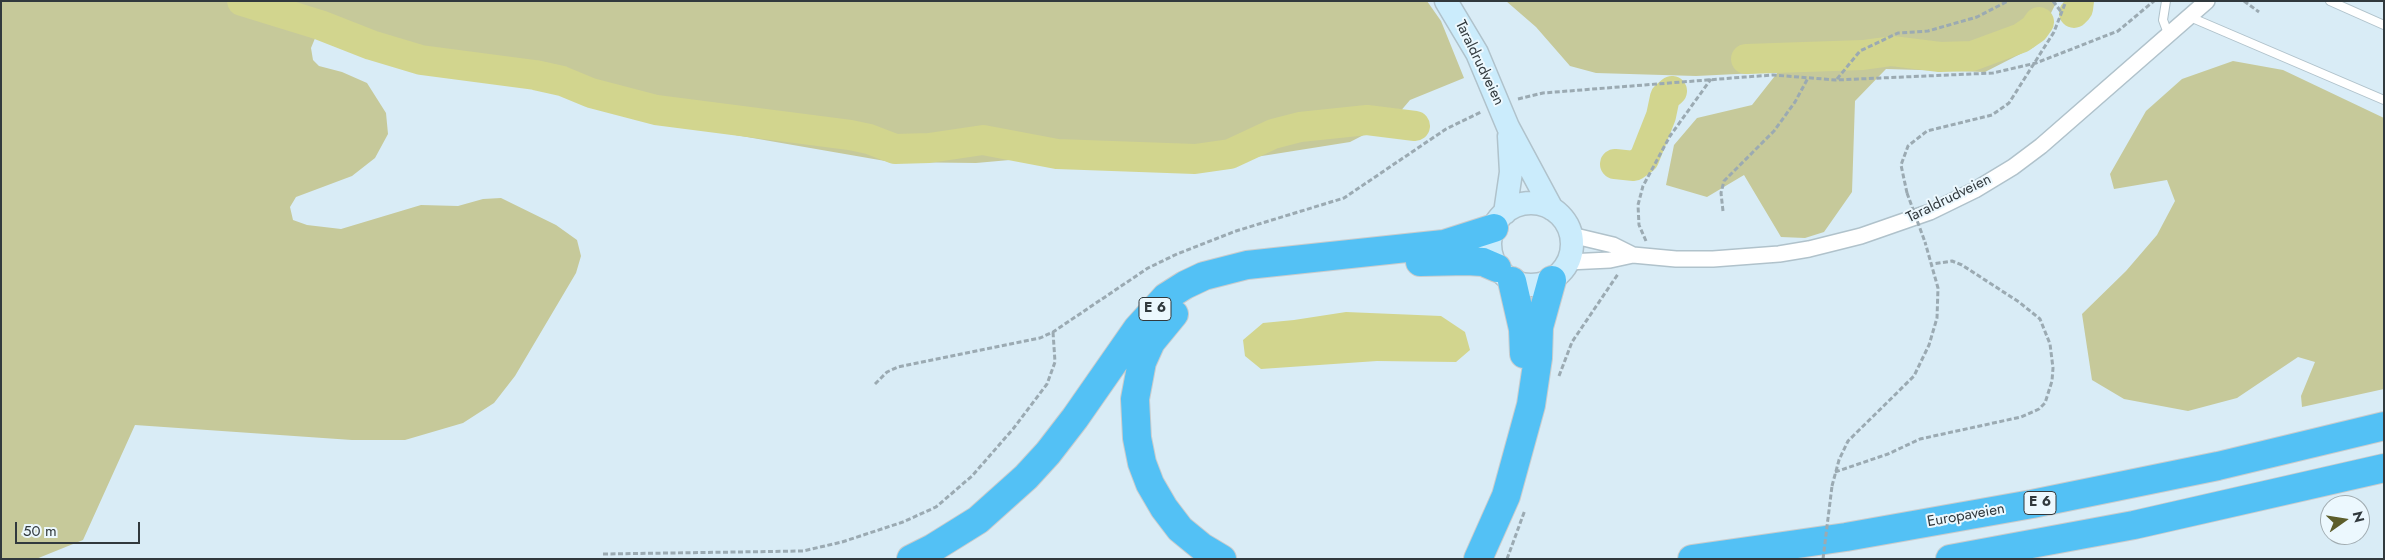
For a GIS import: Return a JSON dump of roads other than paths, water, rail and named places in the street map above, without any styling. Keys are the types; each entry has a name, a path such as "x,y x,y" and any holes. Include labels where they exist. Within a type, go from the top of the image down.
{"highway":[{"name":"E 6","path":"911,559 933,548 978,520 1026,477 1075,418 1137,329 1166,298 1185,285 1204,276 1247,265 1444,244 1499,220"},
{"name":"E 6","path":"1222,559 1202,547 1180,529 1150,484 1142,463 1135,419 1137,380 1151,342 1163,325 1191,301 1229,285 1250,280 1447,260 1483,262 1505,274"},
{"path":"1478,559 1506,496 1531,405 1538,358 1539,327 1560,271"},
{"path":"1466,559 1498,482 1521,398 1524,368 1523,329 1505,274"},
{"name":"Europaveien","path":"1692,559 1846,537 2032,504 2218,466 2384,426"},
{"path":"1950,559 2142,523 2384,468"}],"main road":[{"name":"Taraldrudveien","path":"1446,1 1477,53 1508,127 1552,209"},
{"name":"Taraldrudveien","path":"1499,220 1511,172 1508,127"},
{"path":"1528,203 1540,204 1552,209 1568,225 1571,235 1572,244 1560,271 1532,286 1505,274 1490,248 1499,220 1516,206 1528,203"}],"street":[{"name":"Taraldrudveien","path":"1560,271 1632,255 1676,259 1713,259 1779,254 1809,249 1869,234 1930,212 1975,190 2020,161 2071,121 2207,1"},
{"name":"Taraldrudveien","path":"1571,235 1613,245 1632,255"}],"lane":[{"path":"2166,1 2163,20 2169,36"},
{"path":"2330,1 2384,25"},
{"path":"2190,17 2384,100"}],"waterway":[{"path":"242,1 320,25 371,45 421,60 535,75 562,81 591,93 656,110 850,135 869,139 895,149 929,148 983,140 1057,154 1195,159 1230,154 1273,134 1300,127 1367,120 1415,126"},
{"path":"2074,13 2078,9 2079,1"},
{"path":"1746,59 1863,55 1892,51 1940,57 1972,56 2021,38 2034,29 2039,22"},
{"path":"1615,164 1634,166 1644,159 1661,116 1665,97 1672,91"}]}
